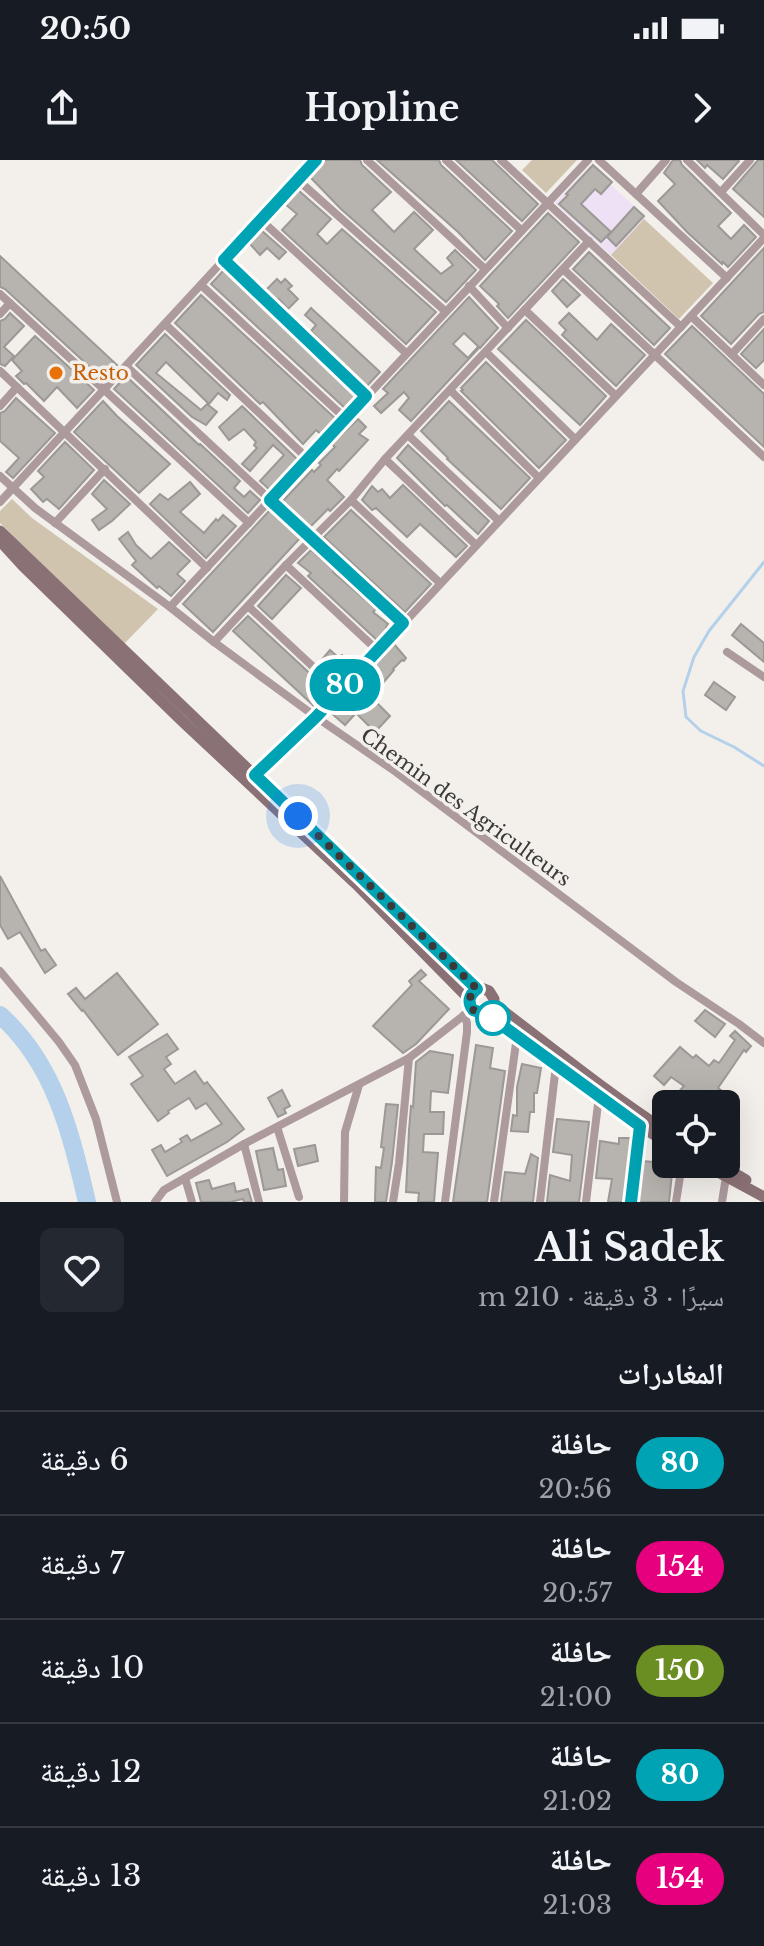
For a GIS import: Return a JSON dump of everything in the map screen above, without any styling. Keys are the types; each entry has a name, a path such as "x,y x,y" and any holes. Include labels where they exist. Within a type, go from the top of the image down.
{"main road":[{"path":"0,531 255,775 478,1013 484,1013 494,1004"},
{"path":"0,541 181,720 356,884 470,1003"},
{"path":"470,1003 486,989 492,995 494,1004 604,1090 652,1122"},
{"path":"484,1013 652,1133"},
{"path":"740,1176 764,1190"},
{"path":"728,1178 764,1197"}],"street":[{"path":"0,502 316,160"},
{"path":"367,160 485,269"},
{"path":"446,160 521,230"},
{"path":"501,160 681,327"},
{"path":"170,607 588,160"},
{"path":"599,160 727,278"},
{"path":"636,194 666,160"},
{"path":"255,775 316,717 764,237 687,160"},
{"path":"721,192 750,160"},
{"path":"298,180 445,311"},
{"path":"261,220 406,353"},
{"path":"214,642 351,500 385,459 589,241"},
{"path":"224,260 366,396"},
{"path":"563,269 764,457"},
{"path":"201,285 346,419"},
{"path":"469,286 508,328"},
{"path":"0,294 249,523"},
{"path":"0,314 10,303"},
{"path":"525,310 616,396"},
{"path":"691,316 764,385"},
{"path":"732,354 764,319"},
{"path":"165,324 308,459"},
{"path":"486,352 575,439"},
{"path":"126,366 403,623"},
{"path":"0,371 207,568"},
{"path":"0,406 17,387"},
{"path":"450,390 539,478"},
{"path":"408,435 499,521"},
{"path":"385,459 476,545"},
{"path":"55,523 105,469"},
{"name":"Chemin des Agriculteurs","path":"0,476 55,523 214,642 396,772 676,982 764,1043"},
{"path":"351,500 440,583"},
{"path":"286,565 377,650"},
{"path":"248,606 339,691"},
{"path":"727,652 764,677"},
{"path":"0,971 31,1006 75,1065 96,1119 117,1202"},
{"path":"155,1202 164,1190 244,1144 409,1058 470,1003"},
{"path":"445,1202 470,1003"},
{"path":"494,1202 517,1036"},
{"path":"393,1202 409,1058"},
{"path":"540,1202 556,1065"},
{"path":"344,1202 345,1132 359,1085"},
{"path":"586,1202 599,1096"},
{"path":"631,1202 640,1126"},
{"path":"277,1127 299,1197"},
{"path":"244,1144 259,1202"},
{"path":"185,1178 192,1202"},
{"path":"676,1202 680,1178"},
{"path":"722,1202 726,1178"}],"shaded area":[{"path":"532,160 577,160 546,193 522,170"},
{"path":"590,166 646,217 611,255 555,203"},
{"path":"644,219 713,283 679,319 611,255"},
{"path":"12,499 32,518 158,609 124,644 0,523 0,511"}],"building":[{"path":"323,160 360,160 391,192 372,210 394,232 414,212 433,230 414,249 441,274 453,265 447,258 455,250 476,270 446,302 341,209 310,177"},
{"path":"377,160 439,160 512,231 485,260"},
{"path":"456,160 492,160 538,204 522,221"},
{"path":"673,160 680,160 731,213 718,226 731,239 744,225 756,237 728,267 687,232 658,201 675,184 664,173"},
{"path":"697,160 738,160 739,161 723,179"},
{"path":"758,160 764,160 764,217 733,189"},
{"path":"593,165 612,182 601,194 595,189 581,204 611,232 601,242 559,204"},
{"path":"298,190 331,219 317,234 327,244 342,229 436,312 406,344 282,230 297,214 285,204"},
{"path":"634,207 644,216 616,246 607,237"},
{"path":"548,213 579,242 508,318 497,306 499,304 480,286"},
{"path":"261,230 286,252 279,259 267,248 260,255 249,243"},
{"path":"764,248 764,312 731,344 701,316"},
{"path":"589,252 670,328 654,345 573,269"},
{"path":"0,256 117,365 104,380 0,287"},
{"path":"224,270 357,397 346,409 211,284"},
{"path":"277,279 281,283 285,279 292,286 288,289 298,299 288,309 266,290"},
{"path":"563,279 580,295 567,307 552,291"},
{"path":"201,295 336,419 322,435 316,430 303,444 263,402 260,404 175,323"},
{"path":"469,297 498,328 480,348 464,333 453,344 468,358 478,349 411,421 399,410 409,398 404,392 381,413 374,406 388,393 383,389"},
{"path":"311,308 380,372 366,387 311,331 316,325 305,315"},
{"path":"10,313 24,326 4,347 14,356 5,366 0,364 0,321"},
{"path":"569,313 597,340 611,324 645,355 616,386 562,335 566,330 559,323"},
{"path":"526,320 606,396 580,425 498,349"},
{"path":"692,326 764,394 764,447 665,354"},
{"path":"764,329 764,360 756,368 741,354"},
{"path":"165,334 230,395 227,400 218,393 209,404 166,362 156,373 201,410 207,404 217,412 206,425 192,417 136,365"},
{"name":"Resto","path":"35,336 94,390 77,408 57,387 44,401 16,376 22,371 12,360"},
{"path":"486,362 566,440 539,468 461,391"},
{"path":"126,376 240,481 234,488 244,497 250,491 260,500 248,513 114,389"},
{"path":"16,398 55,433 13,478 6,472 19,458 0,441 0,413"},
{"path":"103,401 170,464 139,493 74,432"},
{"path":"449,401 530,478 501,509 421,431"},
{"path":"242,406 298,460 270,490 260,481 284,455 273,445 250,471 242,464 257,448 254,445 256,442 244,429 229,440 219,427"},
{"path":"358,419 366,427 359,434 368,440 327,480 344,497 310,527 282,502 312,470 314,472 321,465 319,463 335,447 332,444"},
{"path":"65,442 94,470 59,509 47,499 43,502 31,489 44,477 38,471"},
{"path":"408,445 489,521 478,534 397,458"},
{"path":"104,480 130,504 99,530 92,520 107,509 92,494"},
{"path":"190,482 200,494 180,512 204,533 223,515 236,526 206,558 150,504 160,494 168,500"},
{"path":"403,485 467,546 456,557 420,524 407,537 376,508 372,510 362,500 372,486 378,492 382,489 390,498"},
{"path":"270,510 300,538 213,632 183,604"},
{"path":"351,510 431,584 405,612 324,537"},
{"path":"128,532 151,559 169,542 190,561 177,574 185,581 171,596 159,586 157,588 132,565 136,561 119,539"},
{"path":"311,550 376,609 373,612 388,624 388,629 378,641 298,563"},
{"path":"286,575 301,588 272,619 258,606"},
{"path":"248,616 330,692 315,707 233,631"},
{"path":"741,624 764,643 764,662 732,635"},
{"path":"394,644 406,658 371,697 390,716 375,732 356,713 345,725 330,712"},
{"path":"330,650 355,665 339,682 319,663"},
{"path":"714,682 735,697 726,710 705,695"},
{"path":"0,876 41,951 45,949 56,965 45,973 20,932 8,939 0,925"},
{"path":"421,970 426,975 419,981 449,1009 416,1044 403,1053 373,1026 412,985 409,981"},
{"path":"117,973 158,1024 118,1055 68,994 76,988 85,999"},
{"path":"705,1010 725,1024 715,1037 695,1021"},
{"path":"735,1031 751,1046 746,1052 744,1050 718,1088 721,1090 680,1090 684,1086 671,1077 664,1085 654,1076 680,1047 709,1066 714,1060 719,1063 735,1040 730,1036"},
{"path":"167,1034 178,1049 166,1057 171,1064 164,1069 175,1084 195,1071 244,1129 167,1176 152,1150 161,1145 165,1152 182,1142 180,1139 187,1135 191,1141 222,1124 206,1103 196,1109 189,1098 158,1121 131,1084 143,1076 129,1057"},
{"path":"476,1045 493,1048 490,1068 505,1071 487,1202 453,1202"},
{"path":"430,1051 453,1055 448,1093 431,1091 430,1112 444,1112 443,1134 424,1134 423,1152 438,1153 434,1202 418,1202 419,1193 406,1192 409,1130 416,1062"},
{"path":"522,1064 541,1068 528,1132 511,1131 513,1115 517,1116 517,1087"},
{"path":"282,1090 290,1106 284,1109 286,1113 278,1117 268,1098"},
{"path":"386,1104 398,1105 392,1162 386,1202 375,1202 376,1167 381,1168 384,1148 381,1147"},
{"path":"557,1119 589,1122 579,1202 547,1202 550,1175 570,1181 572,1155 553,1152"},
{"path":"619,1138 632,1138 624,1202 608,1202 612,1179 596,1178 600,1141 619,1144"},
{"path":"315,1145 318,1161 298,1166 294,1149"},
{"path":"273,1148 278,1170 283,1169 286,1186 264,1190 256,1151"},
{"path":"531,1154 538,1158 533,1202 501,1202 505,1172 525,1174"},
{"path":"643,1161 652,1162 652,1178 672,1178 669,1202 639,1202"},
{"path":"209,1180 212,1189 234,1183 236,1192 248,1189 252,1202 244,1202 243,1199 201,1202 196,1183"}],"waterway":[{"path":"764,562 709,631 694,657 683,691 686,717 701,731 764,766"},
{"path":"0,1015 35,1055 58,1101 87,1202"}],"bus line":[{"name":"80","path":"316,160 224,260 366,396 270,500 403,623 316,717 255,775 477,989 469,999 473,1010 488,1015 640,1126 631,1202"}],"place":[{"name":"Resto","path":"56,373"}],"route":[{"path":"298,816 477,989 469,999 472,1009 493,1018"}]}
